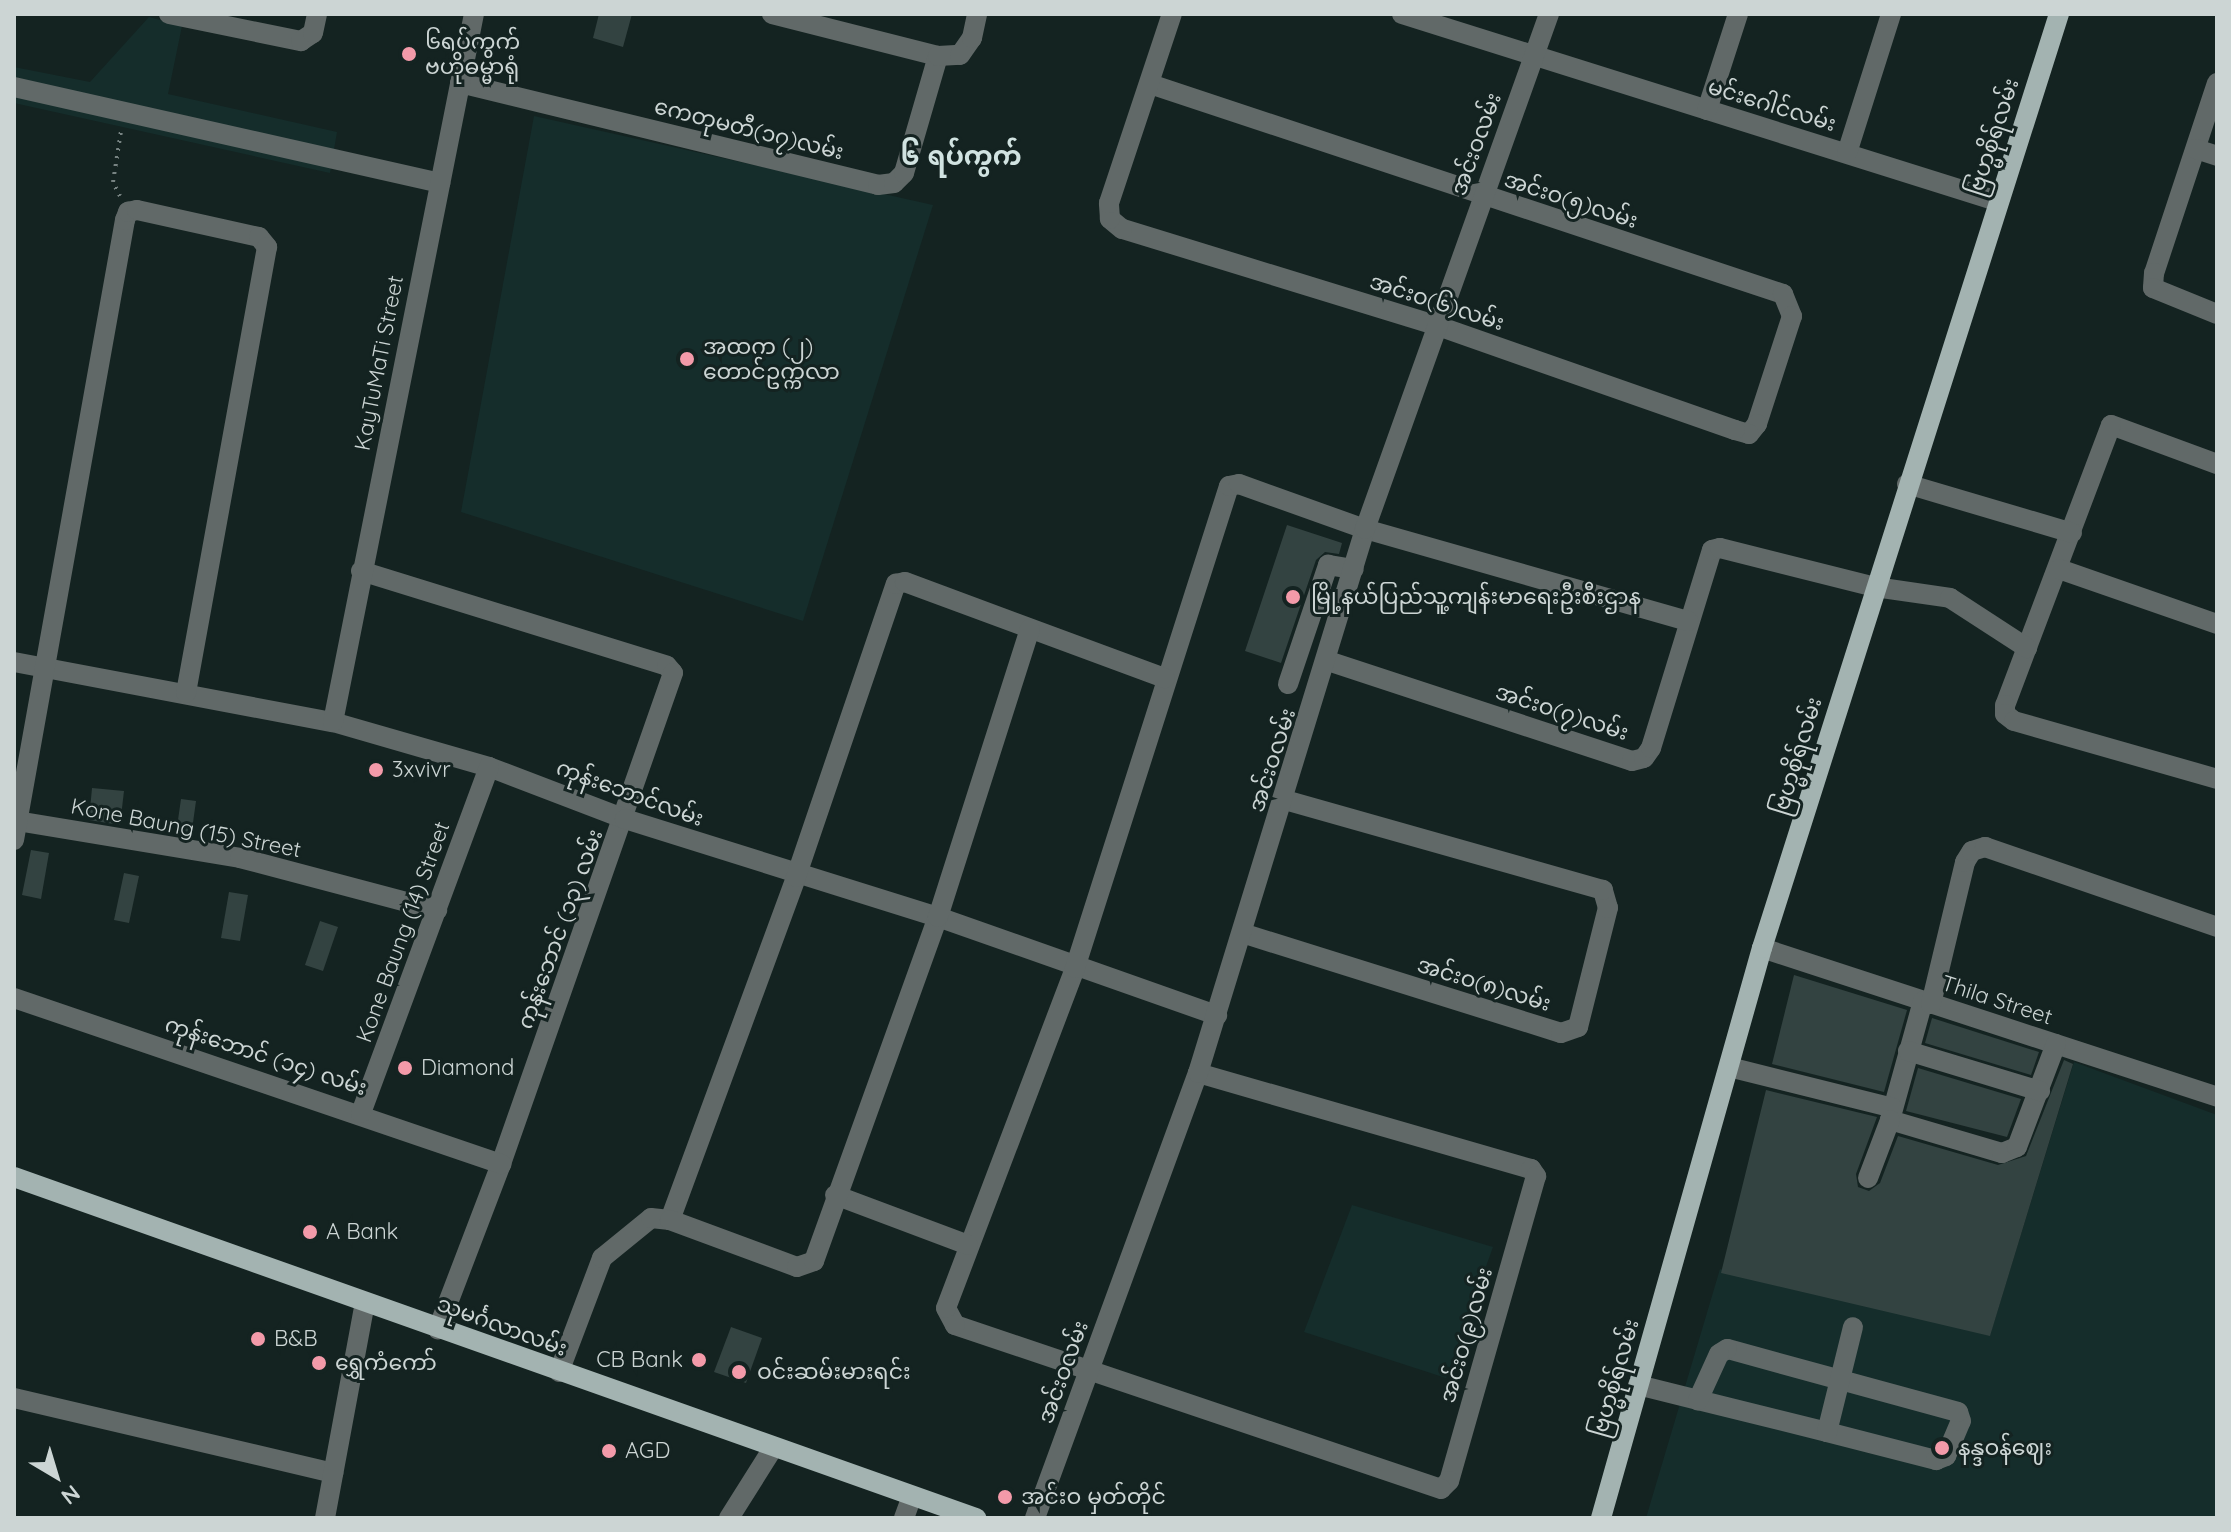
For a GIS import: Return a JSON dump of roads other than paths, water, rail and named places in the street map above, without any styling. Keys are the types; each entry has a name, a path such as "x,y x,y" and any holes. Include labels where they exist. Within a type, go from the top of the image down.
{"main road":[{"name":"ဗြဟ္မစိုရ်လမ်း","path":"1601,1518 1762,948 1907,484 2059,14"},
{"name":"သုမင်္ဂလာလမ်း","path":"14,1177 976,1518"}],"street":[{"path":"169,15 301,41 313,33 317,14"},
{"name":"KayTuMaTi Street","path":"333,722 474,14"},
{"path":"772,14 938,56 960,55 972,38 977,14"},
{"path":"1150,84 1172,14"},
{"name":"မင်းဂေါင်လမ်း","path":"1402,14 1997,201"},
{"name":"အင်းဝလမ်း","path":"1035,1518 1198,1073 1328,661 1365,529 1435,325 1549,14"},
{"path":"1707,110 1738,14"},
{"path":"1847,153 1891,14"},
{"name":"ကေတုမတီ(၁၇)လမ်း","path":"460,83 878,185 894,183 904,173 938,56"},
{"path":"2217,83 2154,273 2153,288 2217,314"},
{"name":"အင်းဝ(၅)လမ်း","path":"1150,84 1783,294 1792,305 1757,424 1749,434"},
{"name":"အင်းဝ(၆)လမ်း","path":"1150,84 1109,203 1110,219 1122,229 1435,325 1749,434"},
{"path":"14,87 440,183"},
{"path":"2196,149 2217,156"},
{"path":"16,830 128,212 259,237 267,247 186,693"},
{"path":"2217,464 2111,425 2005,705 2005,714 2014,721 2217,779"},
{"path":"1087,1373 947,1318 946,1308 1075,968 1165,678 1229,486 1239,484 1365,529 1688,621"},
{"path":"1907,484 2072,533"},
{"name":"အင်းဝ(၇)လမ်း","path":"1328,661 1632,761 1644,758 1651,748 1712,550 1720,548 1875,587"},
{"path":"1288,684 1328,565 1354,569"},
{"path":"2059,569 2217,624"},
{"name":"ကုန်းဘောင် (၁၃) လမ်း","path":"361,571 667,666 672,683 501,1164 438,1329"},
{"path":"670,1220 796,877 896,584 905,582 1165,678"},
{"path":"1875,587 1950,598 2027,648"},
{"path":"1308,625 1336,634"},
{"path":"559,1372 602,1258 651,1218 670,1220 806,1267 814,1261 835,1195 938,917 1030,629"},
{"name":"ကုန်းဘောင်လမ်း","path":"14,662 333,722 489,767 625,819 796,877 938,917 1075,968 1217,1015"},
{"name":"Kone Baung (14) Street","path":"361,1113 489,767"},
{"name":"အင်းဝ(၈)လမ်း","path":"1242,933 1561,1033 1578,1027 1608,908 1603,890 1284,800"},
{"name":"Kone Baung (15) Street","path":"16,830 240,858 437,910"},
{"path":"1868,1178 1892,1114 1908,1051 1927,1002 1965,862 1972,851 1985,847 2217,927"},
{"name":"Thila Street","path":"1762,948 2217,1097"},
{"name":"ကုန်းဘောင် (၁၄) လမ်း","path":"14,998 361,1113 501,1164"},
{"path":"1729,1067 1892,1114 2002,1153 2023,1140 2056,1044"},
{"path":"1908,1051 2040,1091"},
{"name":"အင်းဝ(၉)လမ်း","path":"1087,1373 1430,1487 1441,1489 1449,1481 1536,1176 1531,1169 1198,1073"},
{"path":"835,1195 968,1245"},
{"path":"325,1518 365,1303"},
{"path":"1827,1432 1853,1327"},
{"path":"1638,1385 1936,1460 1946,1456 1961,1421 1958,1412 1727,1349 1719,1354 1698,1400"},
{"path":"14,1398 333,1473"},
{"path":"729,1518 773,1448"},
{"path":"904,1518 912,1496"}],"place":[{"name":"၆ရပ်ကွက် ဗဟိုဓမ္မာရုံ","path":"409,54"},
{"name":"အထက (၂) တောင်ဥက္ကလာ","path":"687,359"},
{"name":"မြို့နယ်ပြည်သူ့ကျန်းမာရေးဦးစီးဌာန","path":"1293,597"},
{"name":"3xvivr","path":"376,770"},
{"name":"Diamond","path":"405,1068"},
{"name":"A Bank","path":"310,1232"},
{"name":"B&B","path":"258,1339"},
{"name":"CB Bank","path":"699,1360"},
{"name":"ရွှေကံကော်","path":"319,1363"},
{"name":"ဝင်းဆမ်းမားရင်း","path":"739,1372"},
{"name":"နန္ဒဝန်ဈေး","path":"1942,1448"},
{"name":"AGD","path":"609,1451"},
{"name":"အင်းဝ မှတ်တိုင်","path":"1005,1497"}],"district":[{"name":"၆ ရပ်ကွက်","path":"961,156"}]}
